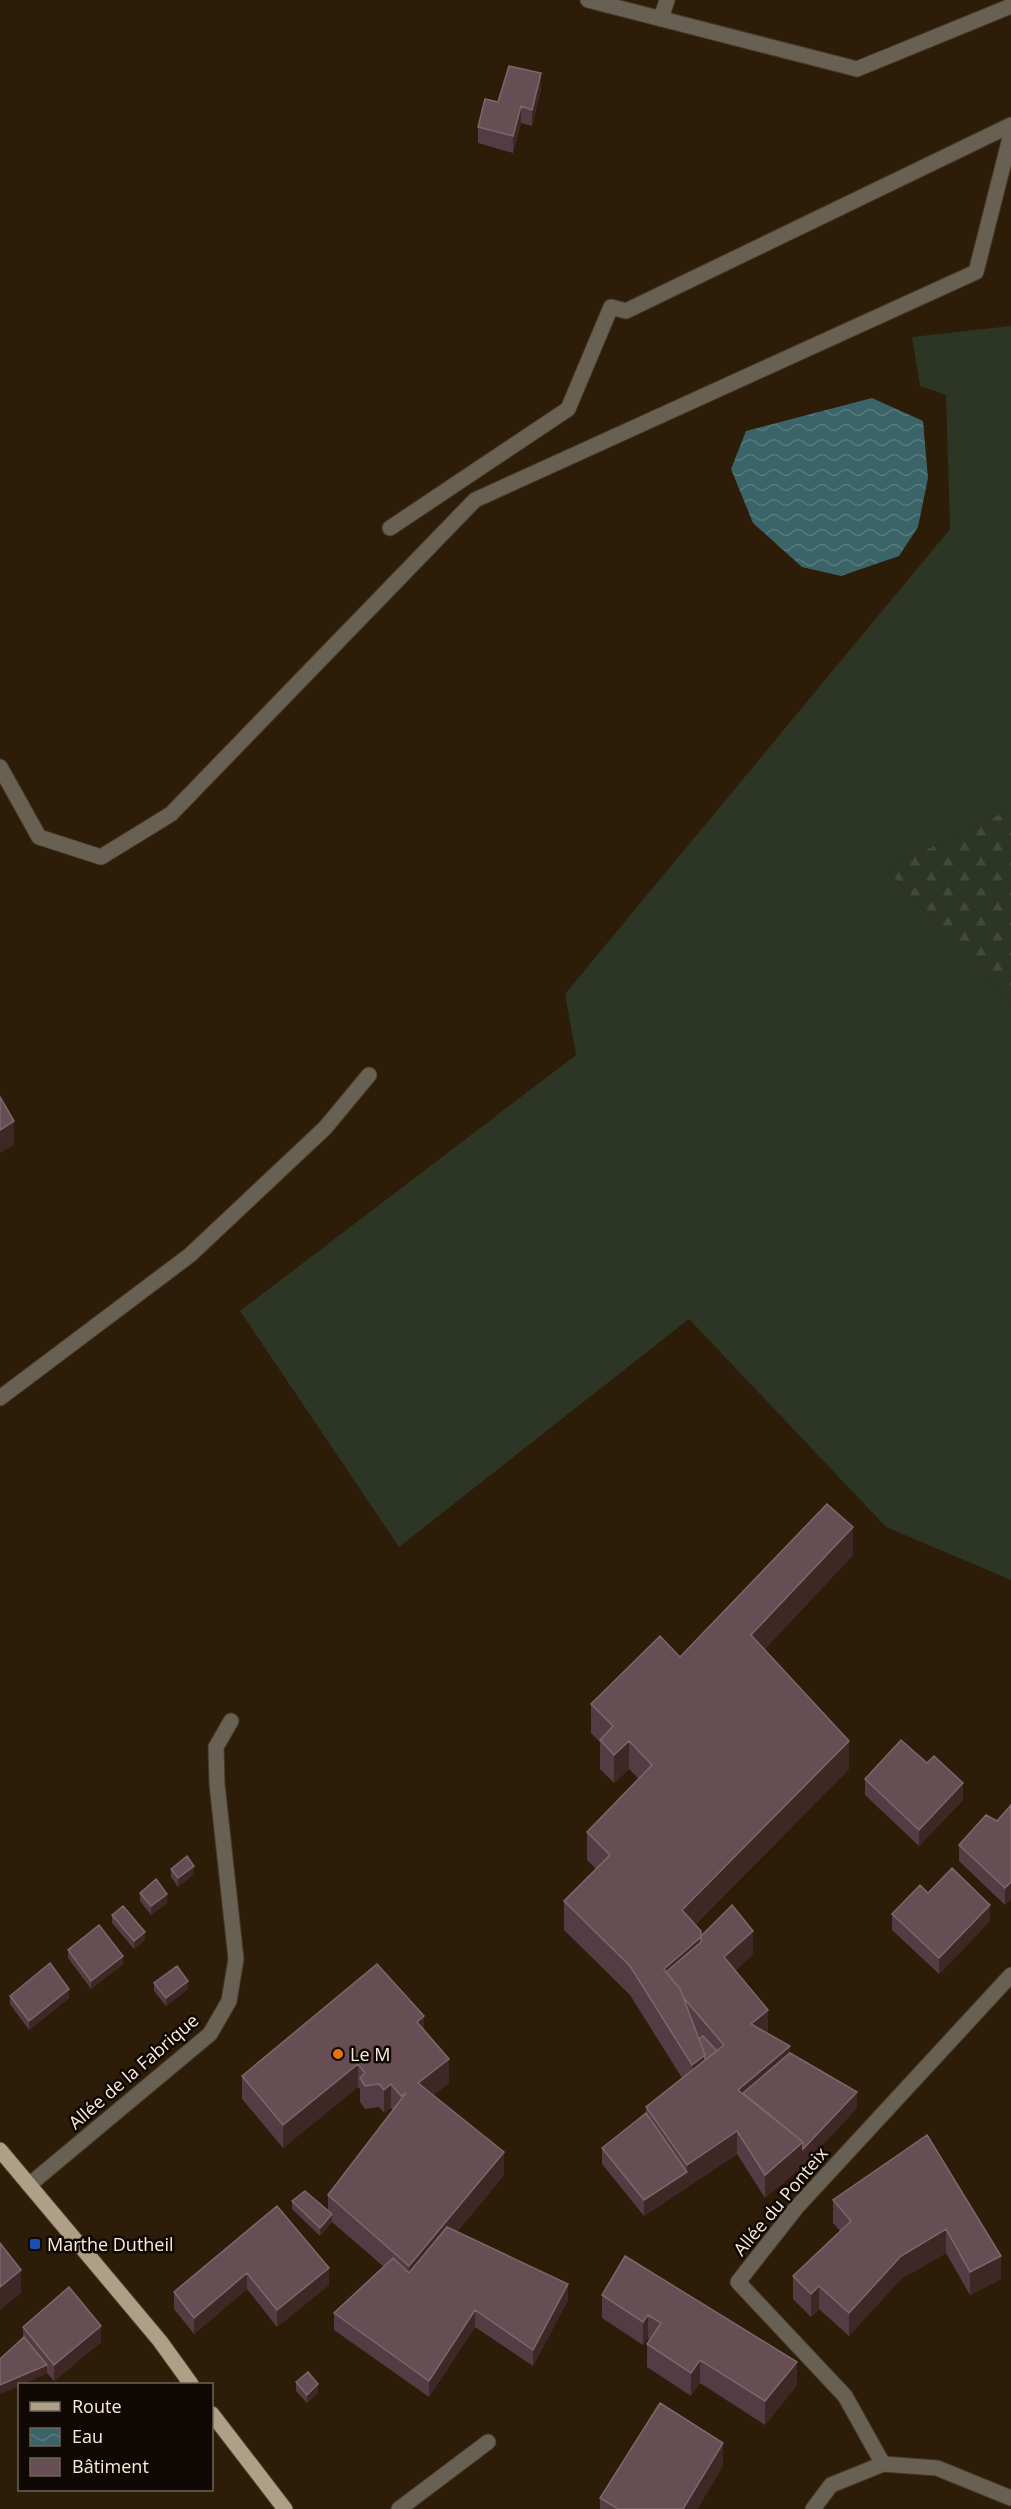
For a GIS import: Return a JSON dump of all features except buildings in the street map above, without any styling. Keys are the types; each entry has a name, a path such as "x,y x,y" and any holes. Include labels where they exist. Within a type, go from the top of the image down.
{"main road":[{"path":"0,2150 160,2341 190,2383"},
{"path":"213,2415 285,2509"}],"street":[{"path":"588,0 857,69 1011,6"},
{"path":"661,19 667,0"},
{"path":"390,528 568,409 611,307 626,311 1011,125"},
{"path":"0,768 39,837 101,857 171,814 475,500 976,272 1011,134"},
{"path":"0,1398 190,1255 325,1128 369,1076"},
{"name":"Allée de la Fabrique","path":"28,2185 210,2034 229,2001 236,1959 217,1784 216,1747 231,1721"},
{"name":"Allée du Ponteix","path":"883,2464 845,2396 738,2282 796,2208 1011,1975"},
{"path":"399,2509 488,2442"},
{"path":"813,2509 831,2485 883,2464 937,2468 1011,2498"}],"green space":[{"path":"1011,326 1011,809 886,869 1011,1003 1011,1580 886,1527 689,1319 399,1547 240,1311 576,1055 565,994 950,529 946,395 920,386 912,337"},
{"path":"1011,809 1011,1003 886,869"}],"water":[{"path":"872,398 923,421 928,478 918,527 899,556 841,576 802,567 753,523 731,469 746,431"}],"place":[{"name":"Le M","path":"338,2054"},
{"name":"Marthe Dutheil","path":"35,2244"}]}
